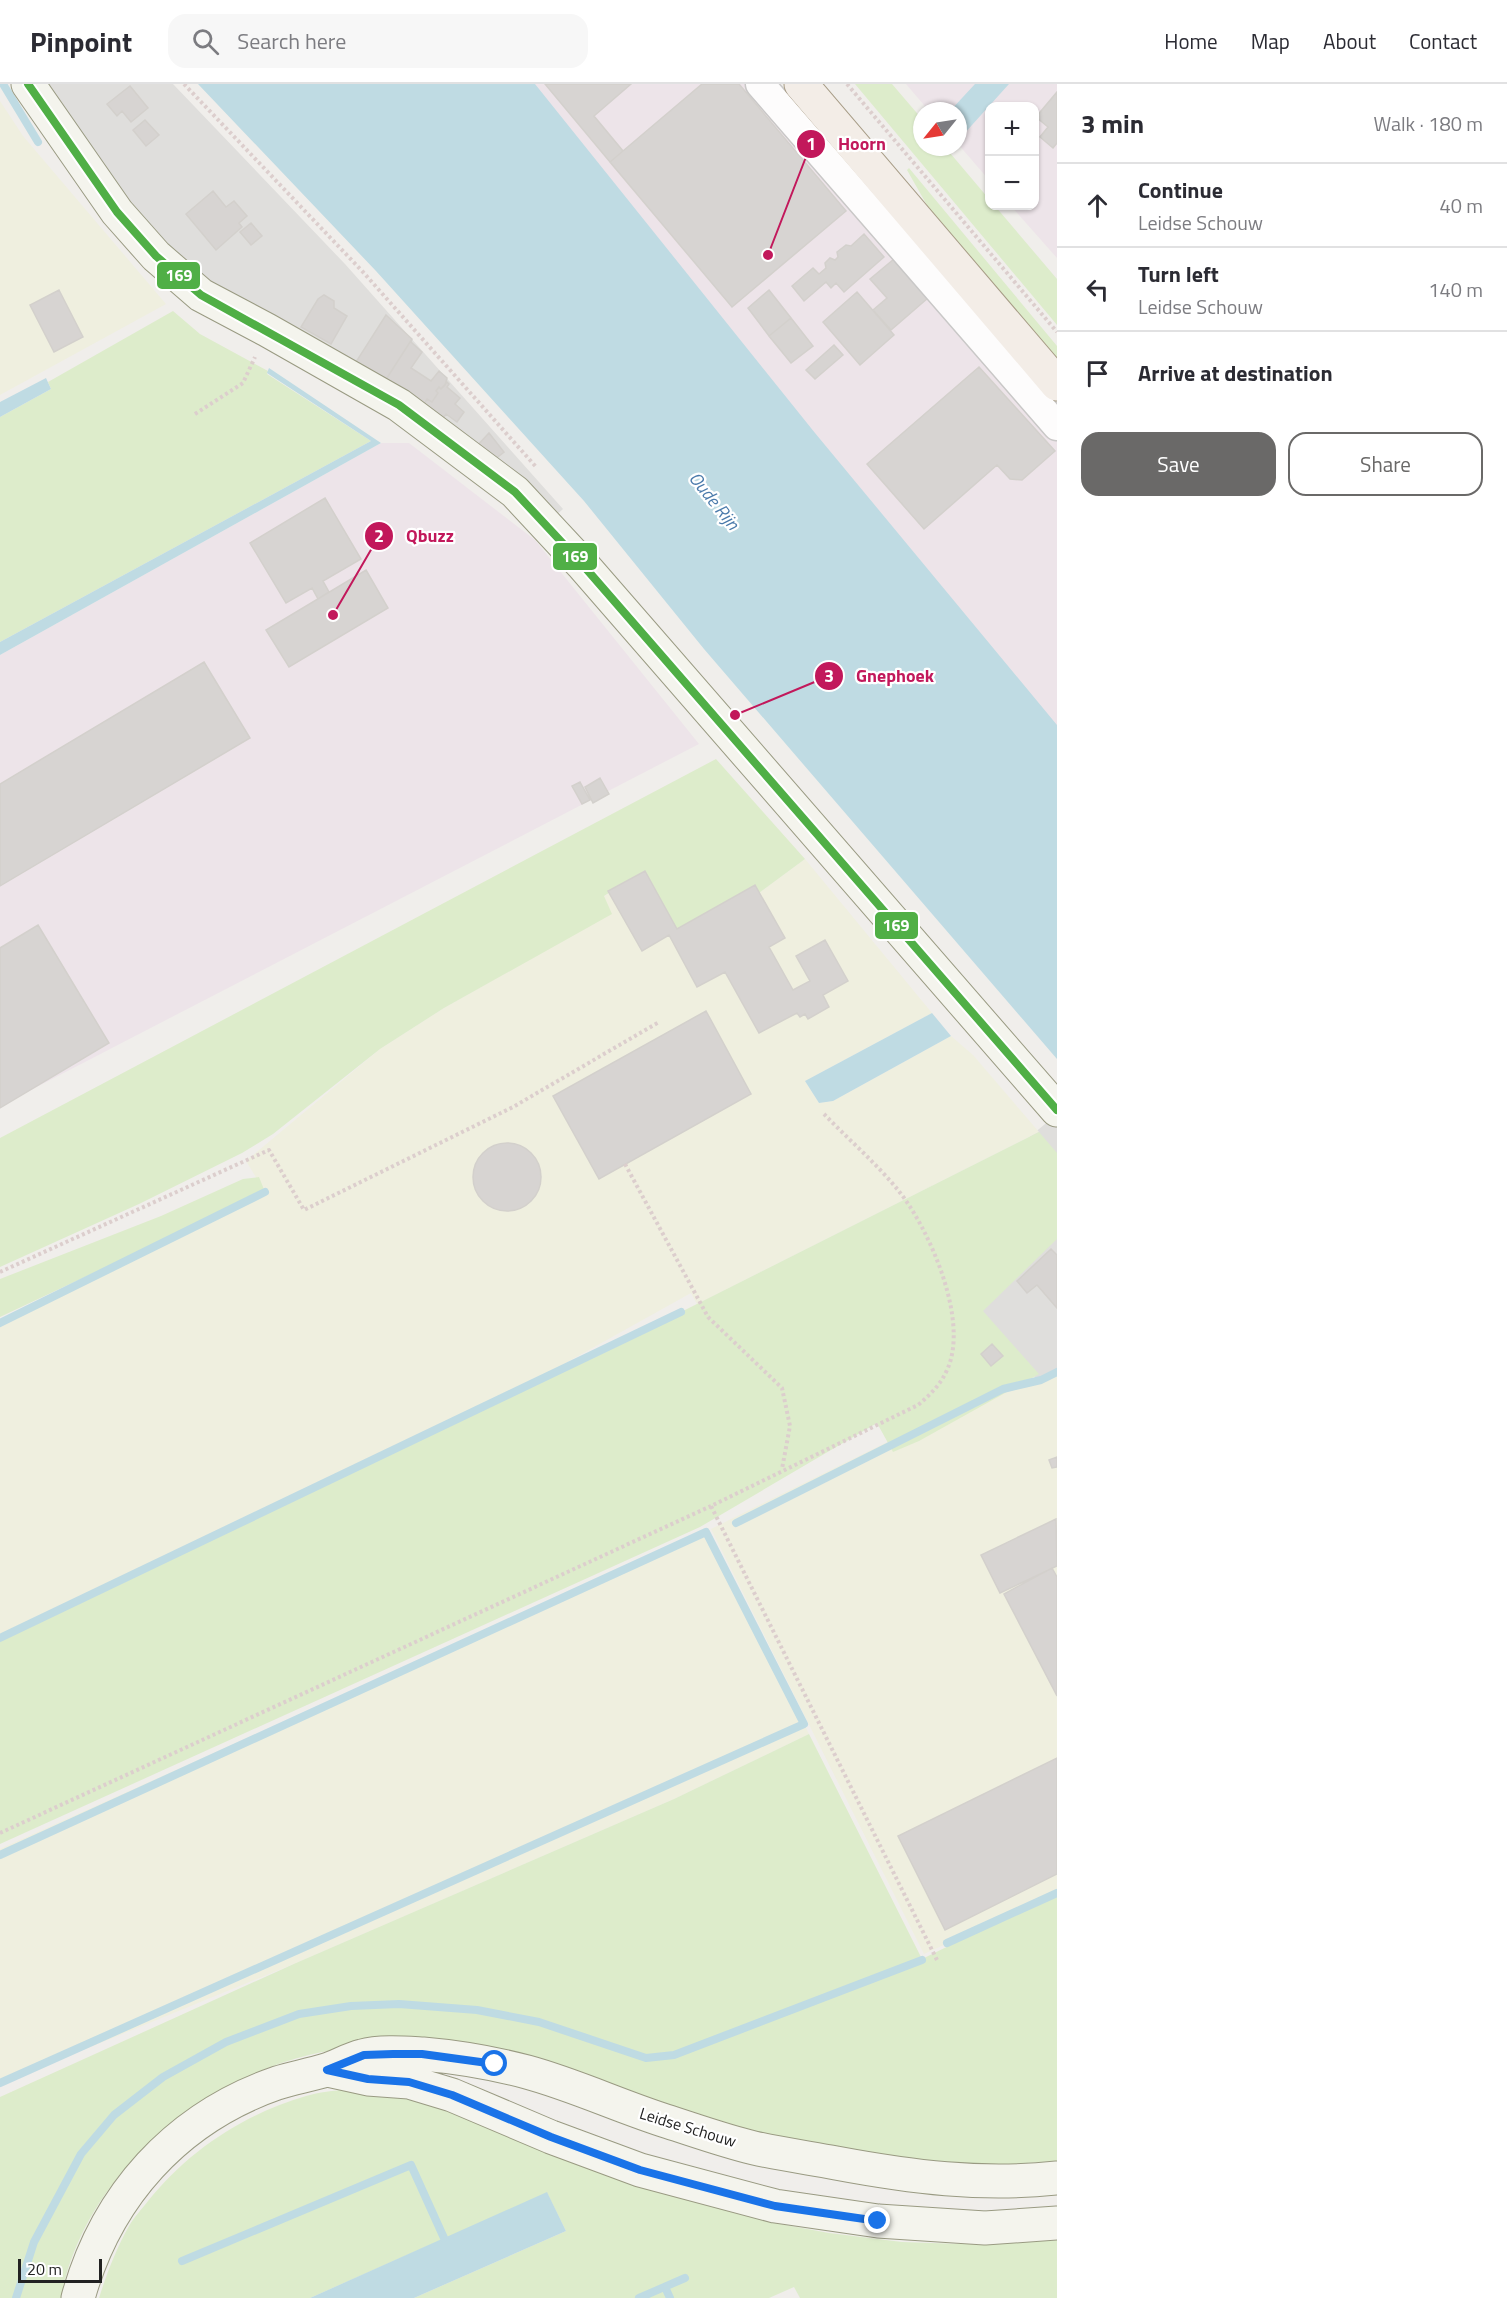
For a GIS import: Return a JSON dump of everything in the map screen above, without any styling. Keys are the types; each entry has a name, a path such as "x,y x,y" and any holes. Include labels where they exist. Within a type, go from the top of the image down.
{"main road":[{"path":"801,84 987,325 1057,384"}],"street":[{"path":"28,84 117,212 156,256 201,295 399,405 515,492 582,564 1057,1110"},
{"path":"760,84 987,325 1057,426"},
{"name":"Leidse Schouw","path":"78,2298 87,2265 108,2221 142,2174 178,2138 200,2121 254,2092 279,2082 327,2070 364,2055 422,2054 485,2063 530,2073 669,2122 754,2148 887,2172 957,2180 1015,2182 1057,2178"},
{"name":"Leidse Schouw","path":"327,2070 368,2079 409,2082 452,2095 551,2137 640,2170 775,2206 878,2221 985,2228 1057,2223"}],"path":[{"path":"847,84 1057,332"},
{"path":"195,414 243,383 267,330"},
{"path":"0,1272 269,1150 304,1210 513,1107 659,1022"},
{"path":"0,1833 711,1506 918,1405 935,1390 948,1368 953,1339 950,1296 930,1242 898,1190 824,1114"},
{"path":"625,1164 708,1317 782,1388 790,1426 782,1470"},
{"path":"711,1506 936,1960"}],"shaded area":[{"path":"41,84 173,84 345,264 563,509 551,520 517,487 274,315 211,284 162,250"},
{"path":"482,84 760,84 1057,425 1057,759"},
{"path":"906,84 1057,84 1057,258 1015,210 1039,210 1039,102 985,102 985,175 967,154 967,102 921,102"},
{"path":"381,443 409,443 535,540 699,744 0,1106 0,655"},
{"path":"1057,1114 1057,1433 889,1254"}],"green space":[{"path":"855,84 892,84 913,108 913,153"},
{"path":"0,101 23,136 166,304 0,395"},
{"path":"915,156 953,156 985,194 985,210 998,210 1057,279 1057,325"},
{"path":"909,168 1057,346 1057,363 936,221 907,170"},
{"path":"173,311 200,334 268,371 267,374 371,441 0,642 0,417 51,389 48,382"},
{"path":"716,759 805,859 759,893 680,937 644,871 604,896 612,914 444,1008 380,1049 273,1134 242,1153 139,1204 0,1267 0,1138"},
{"path":"805,859 932,1013 805,1081 819,1103 833,1101 951,1036 973,1055 1039,1132 697,1304 691,1293 510,1394 0,1638 0,1320 265,1192 246,1161 380,1049 444,1008 611,913 603,897 645,871 759,893"},
{"path":"1039,1132 1057,1153 1057,1239 983,1311 1039,1374 919,1441 893,1452 877,1423 700,1527 0,1844 0,1638 681,1312"},
{"path":"259,1177 265,1192 0,1317 0,1279 161,1216 243,1179"},
{"path":"1031,1371 1039,1384 1057,1375 1057,1893 924,1954 711,1529"},
{"path":"706,1532 809,1734 674,1799 296,1963 0,2084 0,1849"},
{"path":"809,1734 922,1959 1057,1893 1057,2161 985,2166 876,2161 358,2046 309,2055 266,2069 225,2088 186,2113 150,2142 119,2176 93,2214 73,2255 61,2298 0,2298 0,2097 296,1963 674,1799"},
{"path":"347,2089 405,2091 680,2195 734,2213 775,2223 829,2233 902,2242 962,2244 1057,2240 1057,2298 800,2298 794,2287 769,2298 414,2298 566,2231 547,2193 310,2298 99,2298 116,2252 131,2223 181,2166 219,2136 261,2113 306,2096"}],"water":[{"name":"Oude Rijn","path":"198,84 535,84 815,433 1057,725 1057,1059 704,649 584,501 376,271"},
{"path":"975,84 1009,84 993,102 985,102 985,111 967,131 967,102 958,102"},
{"path":"269,368 381,443 0,655 0,642 371,441 267,373"},
{"path":"46,378 51,389 0,417 0,402"},
{"path":"932,1013 951,1036 833,1101 819,1103 805,1081"},
{"path":"547,2192 566,2231 414,2298 310,2298"}],"building":[{"path":"545,84 631,84 594,116 623,151 610,162"},
{"path":"702,84 739,84 846,211 732,307 610,162"},
{"path":"130,86 148,108 131,122 122,111 117,116 107,104"},
{"path":"1057,92 1057,143 1053,148 1040,137 1048,127 1039,120 1039,113"},
{"path":"145,120 159,135 146,146 133,130"},
{"path":"213,191 226,207 234,201 247,216 239,223 242,227 216,250 186,214"},
{"path":"251,223 262,236 251,245 240,232"},
{"path":"864,234 884,257 844,292 836,283 831,288 826,282 804,301 792,286 813,268 819,274 826,268 825,263 830,258 835,260 838,257 837,252 846,245 851,246"},
{"path":"894,259 928,298 891,330 873,310 887,298 870,279"},
{"path":"59,290 83,337 54,352 30,305"},
{"path":"769,290 791,318 769,336 748,308"},
{"path":"857,292 894,335 860,365 823,322"},
{"path":"324,295 334,301 334,308 347,316 331,344 301,327 318,299"},
{"path":"386,315 412,339 385,381 356,362"},
{"path":"791,318 813,346 791,363 769,336"},
{"path":"412,339 411,342 422,352 411,368 431,381 439,371 447,378 445,385 436,391 438,393 432,402 427,399 422,407 385,381"},
{"path":"834,345 843,355 815,379 806,370"},
{"path":"979,367 1055,451 1022,480 1010,479 997,465 924,529 867,464"},
{"path":"447,382 449,384 447,387 460,398 455,404 464,412 457,422 446,414 441,421 422,407 427,399 432,402 439,387 441,389"},
{"path":"489,433 504,452 495,459 477,446"},
{"path":"325,498 361,559 323,581 329,592 318,599 312,588 286,603 250,543"},
{"path":"366,570 388,608 289,667 266,630"},
{"path":"204,662 250,738 0,886 0,784"},
{"path":"600,778 609,794 593,803 585,787"},
{"path":"580,782 590,800 582,804 572,786"},
{"path":"645,871 677,929 755,885 785,938 769,947 793,990 810,981 796,956 825,940 848,981 823,995 829,1007 808,1019 805,1014 800,1017 797,1013 759,1033 725,972 697,987 669,935 642,951 608,891"},
{"path":"38,925 109,1043 0,1108 0,948"},
{"path":"706,1011 751,1094 599,1179 553,1096"},
{"path":"507,1143 520,1146 531,1153 538,1164 541,1177 538,1190 531,1201 520,1208 507,1211 494,1208 483,1201 476,1190 473,1177 476,1164 483,1153 494,1146"},
{"path":"1051,1249 1057,1255 1057,1308 1037,1285 1027,1293 1017,1281"},
{"path":"992,1344 1003,1356 991,1366 981,1354"},
{"path":"1057,1457 1057,1467 1052,1468 1049,1460"},
{"path":"1056,1519 1057,1566 1000,1593 981,1555"},
{"path":"1052,1568 1057,1577 1057,1696 1004,1594"},
{"path":"1057,1758 1057,1874 945,1930 898,1836"}],"waterway":[{"path":"3,84 38,142"},
{"path":"0,1323 265,1192"},
{"path":"0,1638 681,1312"},
{"path":"736,1523 1003,1389 1041,1380 1057,1372"},
{"path":"0,1855 706,1532 804,1724 0,2083"},
{"path":"947,1943 1057,1893"},
{"path":"16,2298 34,2242 81,2154 114,2115 163,2077 226,2042 299,2014 351,2006 399,2004 477,2010 539,2022 646,2058 674,2055 922,1960"},
{"path":"182,2261 411,2165 444,2238"},
{"path":"639,2298 685,2278"},
{"path":"665,2287 670,2298"}],"transit line":[{"name":"169","path":"28,84 117,212 156,256 201,295 399,405 515,492 582,564 1057,1110"}],"place":[{"name":"Hoorn","path":"768,255"},
{"name":"Qbuzz","path":"333,615"},
{"name":"Gnephoek","path":"735,715"}],"route":[{"path":"495,2064 422,2054 364,2055 327,2070 368,2079 409,2082 452,2095 551,2137 640,2170 775,2206 878,2221"}]}
